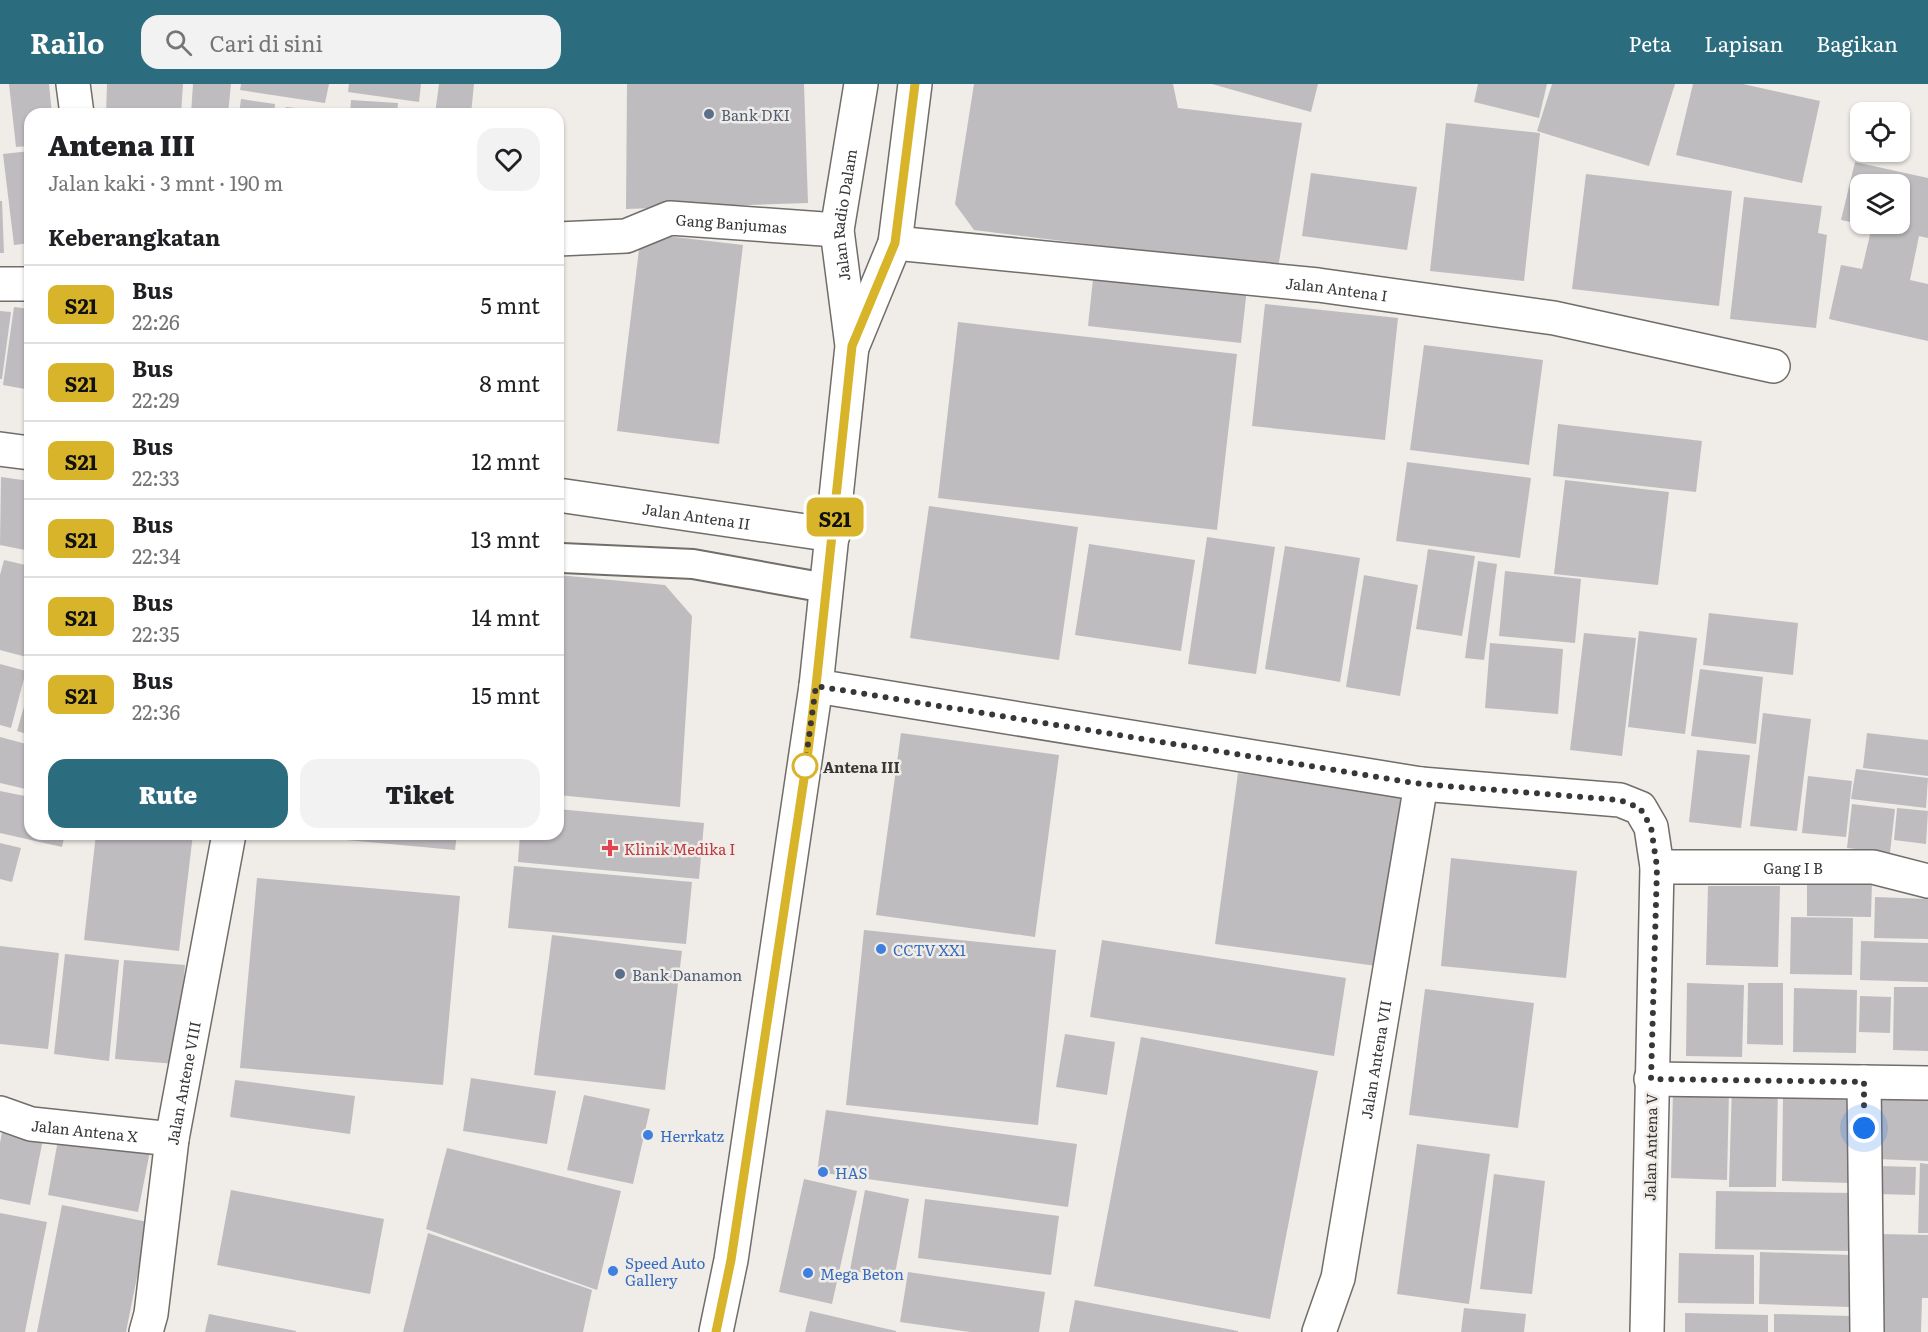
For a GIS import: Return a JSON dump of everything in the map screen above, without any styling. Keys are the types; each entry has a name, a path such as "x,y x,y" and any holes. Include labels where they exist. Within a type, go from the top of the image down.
{"street":[{"path":"73,84 76,108"},
{"name":"Jalan Radio Dalam","path":"716,1332 731,1260 816,686 852,346 837,230 861,84"},
{"name":"Jalan Radio Dalam","path":"852,346 895,243 915,84"},
{"name":"Gang Banjumas","path":"564,239 626,236 670,218 837,230"},
{"name":"Jalan Antena I","path":"895,243 1318,285 1448,303 1554,318 1773,366"},
{"path":"0,284 24,284"},
{"path":"0,449 24,452"},
{"name":"Jalan Antena II","path":"564,496 833,535"},
{"path":"816,686 1421,784"},
{"name":"Jalan Antena V","path":"1421,784 1620,800 1640,808 1651,827 1657,867 1647,1332"},
{"name":"Jalan Antena VII","path":"1319,1332 1338,1278 1421,784"},
{"name":"Jalan Antene VIII","path":"146,1332 151,1314 172,1139 228,840"},
{"name":"Gang I B","path":"1657,867 1873,867 1928,881"},
{"path":"1651,1079 1928,1083"},
{"path":"1864,1082 1867,1332"},
{"name":"Jalan Antena X","path":"0,1113 31,1124 172,1139"}],"lane":[{"path":"564,558 693,564 826,588"}],"building":[{"path":"9,84 49,84 51,108 24,108 24,146 16,147"},
{"path":"107,84 183,84 181,108 106,108"},
{"path":"193,84 231,84 229,108 191,108"},
{"path":"241,84 329,84 325,103 240,90"},
{"path":"349,84 421,84 419,102 348,92"},
{"path":"439,84 474,84 472,108 436,108"},
{"path":"627,84 804,84 808,203 626,209"},
{"path":"974,84 1173,84 1178,108 1302,123 1278,268 974,230 955,204"},
{"path":"1212,84 1318,84 1311,112"},
{"path":"1478,84 1547,84 1539,118 1474,102"},
{"path":"1552,84 1675,84 1649,166 1537,131"},
{"path":"1693,84 1743,84 1820,101 1802,183 1676,155"},
{"path":"241,99 275,104 275,108 240,108"},
{"path":"351,100 398,103 398,108 350,108"},
{"path":"1446,123 1540,133 1524,281 1430,271"},
{"path":"24,152 24,244 14,245 3,154"},
{"path":"1855,162 1910,174 1852,174"},
{"path":"1311,173 1417,187 1407,250 1302,236"},
{"path":"1586,174 1732,191 1719,306 1572,289"},
{"path":"1910,174 1928,178 1928,238 1919,236 1910,280 1928,284 1928,341 1829,319 1841,265 1862,269 1870,234 1910,234"},
{"path":"1850,183 1850,222 1841,220"},
{"path":"1744,197 1822,206 1818,233 1827,235 1816,328 1730,319"},
{"path":"0,201 2,201 4,253 0,253"},
{"path":"641,233 743,245 719,444 617,431"},
{"path":"1094,270 1247,288 1241,343 1088,326"},
{"path":"1265,304 1398,318 1385,440 1252,426"},
{"path":"14,307 24,308 24,389 3,385"},
{"path":"0,311 11,312 2,379 0,379"},
{"path":"958,322 1237,354 1217,530 938,498"},
{"path":"1424,345 1543,360 1529,465 1410,450"},
{"path":"1558,424 1702,441 1696,492 1553,476"},
{"path":"1407,462 1531,478 1520,558 1396,541"},
{"path":"1,477 24,480 24,550 0,545"},
{"path":"1565,480 1669,492 1658,585 1554,574"},
{"path":"929,506 1078,527 1059,660 910,638"},
{"path":"1207,537 1275,547 1256,674 1188,664"},
{"path":"1089,544 1195,560 1181,651 1075,635"},
{"path":"1285,546 1360,558 1340,682 1265,669"},
{"path":"1428,549 1475,556 1462,636 1416,629"},
{"path":"4,560 24,565 24,656 0,650 0,575"},
{"path":"1478,561 1497,564 1484,660 1465,658"},
{"path":"1505,571 1581,579 1575,643 1499,636"},
{"path":"1364,575 1418,585 1400,696 1346,687"},
{"path":"564,576 665,585 692,616 680,807 564,796"},
{"path":"1709,613 1798,623 1793,675 1703,665"},
{"path":"1639,631 1697,638 1685,734 1628,727"},
{"path":"1584,633 1636,638 1622,756 1570,750"},
{"path":"1490,643 1563,649 1558,714 1485,708"},
{"path":"0,664 24,670 24,679 11,728 0,725"},
{"path":"1700,669 1763,677 1756,744 1691,736"},
{"path":"24,706 24,733 17,731"},
{"path":"1763,713 1811,719 1797,831 1750,826"},
{"path":"901,733 1059,755 1035,937 876,915"},
{"path":"1867,733 1928,740 1928,776 1863,768"},
{"path":"0,737 24,743 24,789 0,783"},
{"path":"1697,750 1750,755 1741,828 1689,822"},
{"path":"1856,769 1928,778 1926,808 1851,799"},
{"path":"1238,773 1401,795 1377,966 1215,944"},
{"path":"1808,776 1852,781 1846,837 1802,833"},
{"path":"0,791 24,796 24,838 0,833"},
{"path":"1852,804 1895,809 1890,853 1847,848"},
{"path":"1897,808 1928,811 1926,844 1894,840"},
{"name":"Klinik Medika I","path":"564,810 704,823 699,879 518,862 520,840 564,840"},
{"path":"31,840 64,840 62,847"},
{"path":"95,840 192,840 179,951 84,940"},
{"path":"346,840 456,840 455,850"},
{"path":"0,843 21,848 12,882 0,879"},
{"path":"1451,858 1577,871 1566,978 1441,966"},
{"path":"514,866 692,882 686,944 508,928"},
{"path":"257,878 460,896 443,1085 240,1068"},
{"path":"1807,879 1872,881 1871,917 1807,916"},
{"path":"1708,886 1780,886 1778,967 1706,965"},
{"path":"1875,897 1928,899 1928,939 1874,938"},
{"path":"1791,917 1853,918 1852,975 1790,974"},
{"path":"864,930 1056,950 1038,1125 846,1105"},
{"path":"552,935 682,951 665,1090 534,1075"},
{"path":"1102,940 1346,978 1334,1056 1090,1017"},
{"path":"1861,941 1928,943 1928,982 1860,980"},
{"path":"0,946 59,953 48,1049 0,1044"},
{"path":"65,954 119,960 109,1061 54,1054"},
{"path":"124,960 185,965 176,1064 115,1059"},
{"path":"1687,983 1744,985 1742,1057 1686,1056"},
{"path":"1748,983 1783,983 1783,1045 1747,1044"},
{"path":"1894,987 1928,987 1928,1051 1893,1050"},
{"path":"1794,988 1857,990 1856,1053 1793,1052"},
{"path":"1425,989 1534,1003 1518,1128 1409,1115"},
{"path":"1860,996 1891,997 1890,1033 1859,1032"},
{"path":"1065,1034 1115,1042 1107,1095 1056,1087"},
{"path":"1141,1037 1318,1071 1270,1319 1094,1286"},
{"path":"471,1078 556,1091 547,1144 463,1131"},
{"path":"235,1080 355,1096 350,1134 230,1117"},
{"path":"1732,1085 1778,1086 1776,1187 1729,1187"},
{"path":"1878,1085 1928,1086 1928,1161 1876,1159"},
{"path":"1673,1090 1729,1091 1727,1180 1671,1178"},
{"path":"1783,1093 1853,1094 1851,1183 1782,1181"},
{"path":"584,1095 650,1109 633,1184 567,1170"},
{"path":"826,1110 1077,1144 1068,1207 817,1172"},
{"path":"3,1127 44,1134 30,1205 0,1199 0,1143"},
{"path":"60,1129 151,1146 138,1212 48,1195"},
{"path":"1417,1144 1490,1154 1469,1304 1397,1294"},
{"path":"447,1148 621,1191 597,1290 426,1229"},
{"path":"1920,1163 1928,1164 1928,1233 1918,1233"},
{"path":"1878,1166 1916,1167 1915,1195 1877,1194"},
{"path":"1494,1174 1545,1181 1532,1294 1480,1289"},
{"path":"804,1179 857,1191 832,1304 779,1292"},
{"path":"231,1190 384,1219 370,1294 217,1265"},
{"path":"865,1190 909,1199 894,1279 850,1270"},
{"path":"1716,1191 1853,1193 1851,1251 1715,1249"},
{"path":"925,1199 1059,1216 1051,1275 918,1258"},
{"path":"62,1205 148,1222 126,1332 37,1332"},
{"path":"0,1213 47,1222 25,1332 0,1332"},
{"path":"428,1233 592,1290 583,1332 403,1332"},
{"path":"1880,1234 1928,1235 1928,1298 1922,1298 1921,1332 1878,1332"},
{"path":"1760,1252 1851,1255 1850,1307 1759,1304"},
{"path":"1679,1253 1754,1255 1754,1304 1678,1303"},
{"path":"908,1272 1045,1292 1039,1332 970,1332 900,1322"},
{"path":"1075,1300 1238,1331 1238,1332 1069,1332"},
{"path":"1464,1308 1526,1314 1524,1332 1461,1332"},
{"path":"810,1311 896,1331 896,1332 805,1332"},
{"path":"1685,1313 1768,1315 1768,1332 1685,1332"},
{"path":"209,1314 296,1331 296,1332 205,1332"},
{"path":"1774,1314 1849,1316 1849,1332 1774,1332"}],"bus line":[{"name":"S21","path":"716,1332 731,1260 807,759 852,346 895,243 915,84"}],"place":[{"name":"Bank DKI","path":"709,114"},
{"name":"Antena III","path":"805,766"},
{"name":"Klinik Medika I","path":"610,848"},
{"name":"CCTV XX1","path":"881,949"},
{"name":"Bank Danamon","path":"620,974"},
{"name":"Herrkatz","path":"648,1135"},
{"name":"HAS","path":"823,1172"},
{"name":"Speed Auto Gallery","path":"613,1271"},
{"name":"Mega Beton","path":"808,1273"}],"route":[{"path":"805,766 816,686 1421,784 1620,800 1640,808 1651,827 1657,867 1651,1079 1864,1082 1864,1128"}]}
